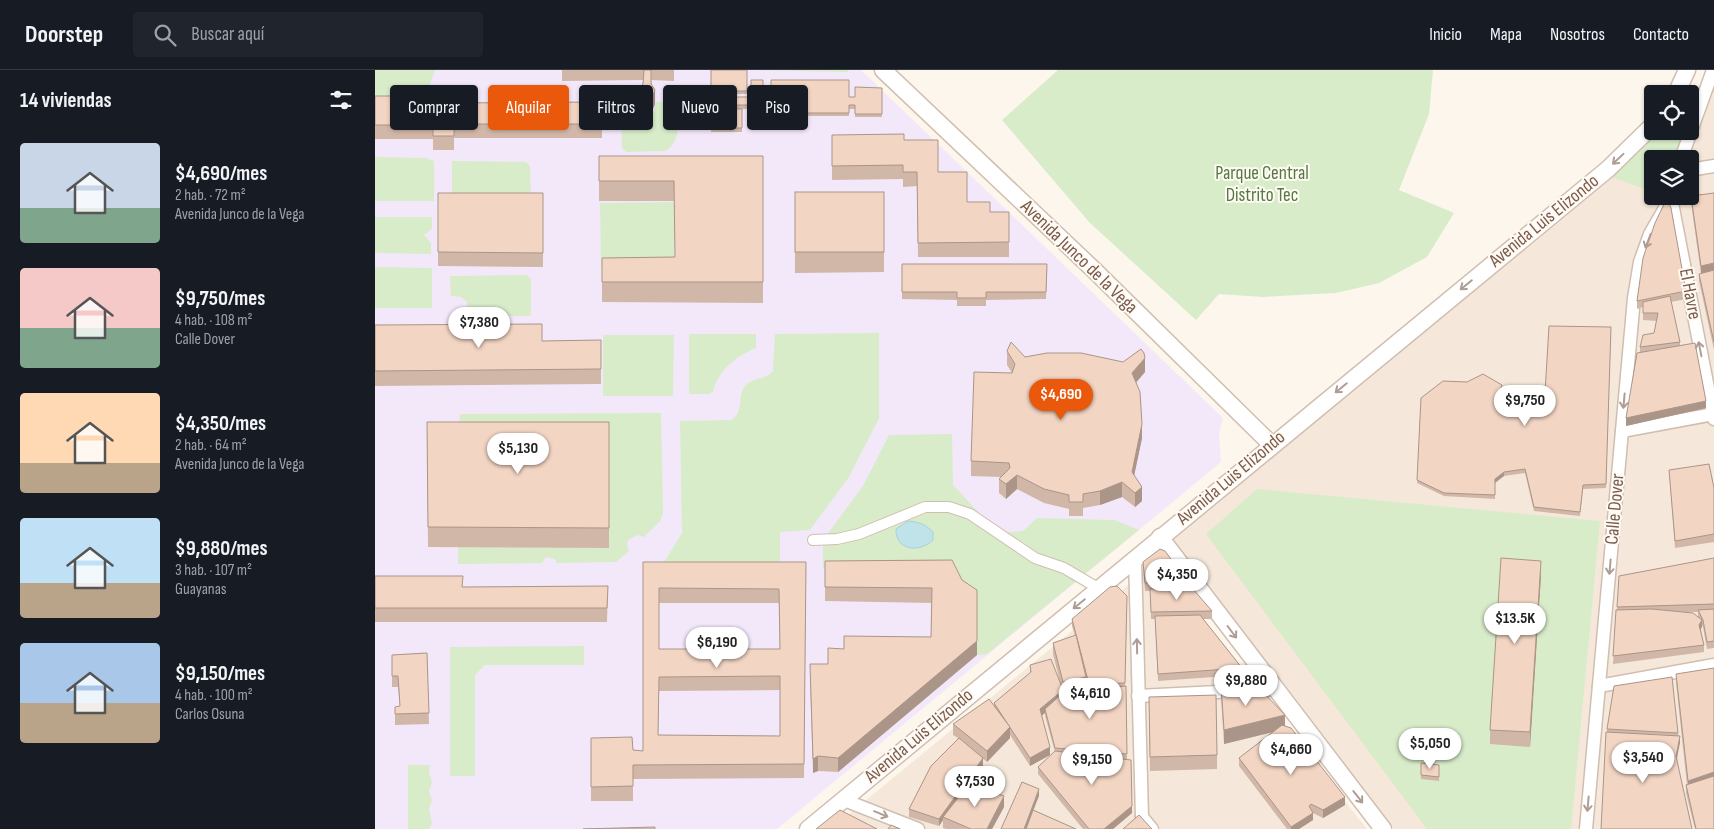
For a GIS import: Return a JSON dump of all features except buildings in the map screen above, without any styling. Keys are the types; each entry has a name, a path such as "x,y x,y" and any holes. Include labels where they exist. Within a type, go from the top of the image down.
{"street":[{"name":"Avenida Junco de la Vega","path":"883,70 1276,442"},
{"name":"Avenida Junco de la Vega","path":"898,70 1144,306 1276,442"},
{"path":"1680,85 1687,70"},
{"path":"1699,101 1713,70"},
{"name":"Avenida Luis Elizondo","path":"808,829 902,749 1608,168 1644,134"},
{"path":"1699,168 1714,166"},
{"name":"Calle Dover","path":"1586,829 1633,298 1640,262 1650,234 1666,205"},
{"name":"El Havre","path":"1673,205 1714,416"},
{"path":"1622,432 1714,416"},
{"path":"813,540 837,539 859,534 925,507 949,507 971,514 1035,558 1064,568 1098,588"},
{"path":"1160,537 1383,829"},
{"path":"1135,558 1139,820 1152,829"},
{"path":"1599,686 1714,665"},
{"path":"1138,696 1275,689"},
{"path":"844,800 918,829"}],"shaded area":[{"path":"375,70 861,70 1223,418 1219,434 1221,462 777,829 375,829"},
{"path":"1714,70 1714,829 1394,829 1167,532 1609,176 1644,157 1644,205 1699,205 1699,150 1656,150 1674,140 1699,140 1699,91 1706,84"},
{"path":"1156,562 1367,829 831,829"}],"green space":[{"path":"375,70 435,70 430,85 390,85 390,101 375,101"},
{"path":"747,70 848,70 848,72"},
{"name":"Parque Central Distrito Tec","path":"1058,70 1433,70 1429,114 1399,190 1454,213 1427,257 1379,283 1336,293 1263,297 1219,294 1196,320 1090,223 1002,120"},
{"path":"656,102 663,102 663,130 678,130 671,147 665,151 626,152 622,148 622,130 653,130 653,112 655,111"},
{"path":"1644,140 1687,140 1684,150 1644,150 1644,189 1609,176"},
{"path":"375,157 426,158 434,161 434,201 375,201"},
{"path":"452,161 526,162 530,166 531,203 452,207"},
{"path":"674,202 674,268 601,269 600,203"},
{"path":"375,217 432,217 432,229 424,235 431,243 431,254 375,253"},
{"path":"375,267 432,268 432,308 375,308"},
{"path":"527,275 531,279 531,315 528,316 468,316 467,302 461,297 451,296 450,276"},
{"path":"879,333 879,418 849,477 810,530 780,532 780,571 659,570 682,533 680,421 732,420 740,407 741,394 746,385 749,382 767,376 773,371 775,334"},
{"path":"689,334 756,334 756,348 742,355 729,365 719,377 713,392 708,394 689,394"},
{"path":"603,335 674,335 673,396 603,396"},
{"path":"661,413 663,513 660,521 644,537 638,535 628,540 629,551 616,562 556,563 555,559 546,557 542,563 458,564 458,547 609,548 609,443 458,443 460,414"},
{"path":"952,434 953,485 998,533 1023,531 1037,518 1115,520 1139,530 987,654 977,655 952,575 823,568 823,540 863,486 889,435"},
{"path":"1257,489 1600,521 1571,829 1427,829 1206,534"},
{"path":"584,646 584,665 485,665 475,675 475,776 450,776 450,647"},
{"path":"408,765 430,765 429,771 432,783 429,791 432,800 429,809 432,824 429,829 408,829"}],"water":[{"path":"908,521 927,527 933,532 933,540 922,547 909,548 904,546 897,536 896,529"}]}
